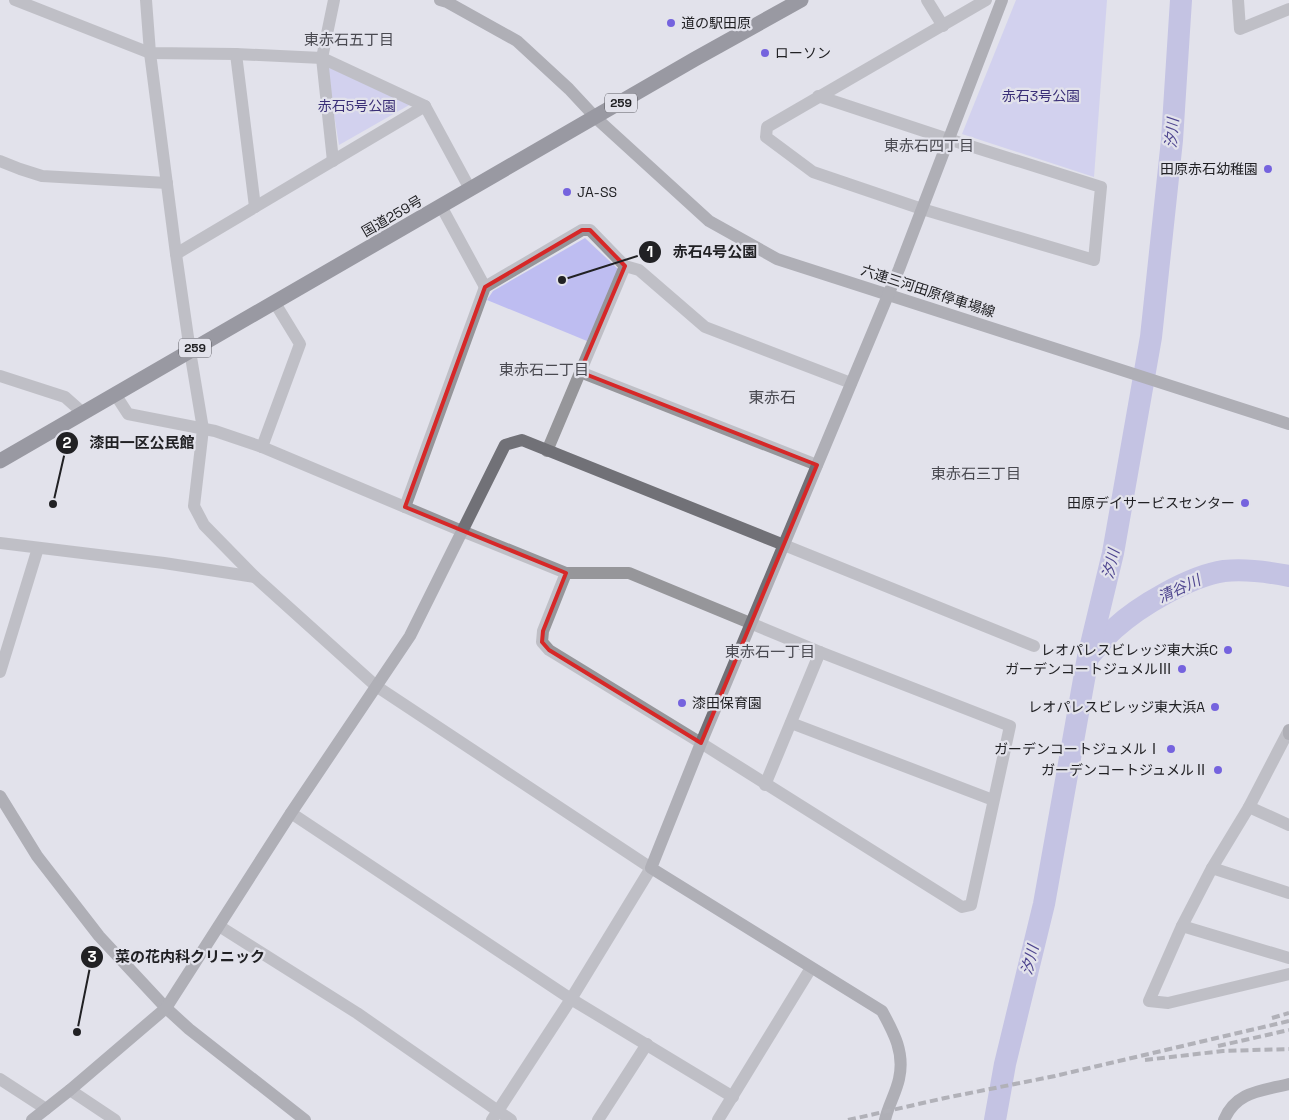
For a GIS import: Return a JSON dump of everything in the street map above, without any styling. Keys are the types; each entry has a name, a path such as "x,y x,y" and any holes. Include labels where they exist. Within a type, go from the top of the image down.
{"highway":[{"name":"国道259号","path":"0,461 596,118 695,59 801,0"}],"street":[{"path":"15,0 150,53 322,58 425,106 470,189"},
{"path":"146,0 150,53 176,254 203,429 194,506 204,525 255,577 376,686 651,868 882,1011 898,1042 900,1078 885,1120"},
{"path":"333,161 322,58 334,0"},
{"name":"六連三河田原停車場線","path":"440,0 447,2 517,41 569,89 596,118 709,221 777,259 1174,385 1289,424"},
{"path":"927,0 943,26"},
{"path":"818,96 1101,187 1094,260 922,210 813,172 766,137 767,127 818,96 986,0"},
{"path":"495,1116 571,999 651,868 922,210 1002,0"},
{"path":"1238,0 1240,29 1289,10"},
{"path":"236,54 255,207"},
{"path":"176,254 425,106"},
{"path":"0,161 42,176 167,183"},
{"path":"441,206 485,287"},
{"path":"405,507 485,287 582,230 590,230 625,266 639,270 705,327 852,383"},
{"path":"547,451 625,266"},
{"path":"262,447 300,344 275,303"},
{"path":"580,372 817,465"},
{"path":"0,376 65,397 83,413"},
{"path":"115,394 128,414 214,431 262,447 462,531 566,572 629,574 820,652 1010,726 971,905 962,907 549,650 542,642 543,631 566,572"},
{"path":"32,1120 166,1008 291,813 410,636 505,445 522,440 1034,646"},
{"path":"0,543 164,563 255,577"},
{"path":"0,672 38,548"},
{"path":"765,785 820,652"},
{"path":"790,723 993,800"},
{"path":"1289,732 1249,807 1212,868 1182,926 1149,1002 1168,1003 1289,974"},
{"path":"0,796 37,856 99,936 166,1008 189,1029 304,1120"},
{"path":"1249,807 1289,824"},
{"path":"291,813 571,999 733,1097"},
{"path":"1212,868 1289,893"},
{"path":"220,926 357,1013 495,1116 511,1120"},
{"path":"1182,926 1289,958"},
{"path":"718,1120 811,968"},
{"path":"598,1120 647,1044"},
{"path":"0,1079 46,1108"},
{"path":"1224,1120 1228,1110 1237,1101 1252,1093 1289,1084"},
{"path":"70,1090 115,1120"}],"highlighted area":[{"path":"582,230 590,230 625,266 580,372 817,465 701,743 549,650 542,642 543,631 566,573 405,507 485,287"}],"green space":[{"name":"赤石3号公園","path":"1016,0 1107,0 1094,177 962,134"},
{"name":"赤石5号公園","path":"326,66 411,104 339,145"},
{"path":"585,238 619,270 587,341 487,300 493,291"}],"waterway":[{"name":"汐川","path":"995,1120 1005,1064 1044,904 1088,657 1113,553 1151,337 1172,140 1181,0"},
{"name":"清谷川","path":"1091,654 1111,632 1137,611 1166,593 1196,579 1232,570 1257,571 1289,576"}],"railway":[{"path":"1272,1018 1289,1013"},
{"path":"848,1120 1055,1076 1289,1021"},
{"path":"1218,1046 1289,1030"},
{"path":"1145,1060 1223,1051 1289,1049"}],"place":[{"name":"道の駅田原","path":"671,23"},
{"name":"ローソン","path":"765,53"},
{"name":"田原赤石幼稚園","path":"1268,169"},
{"name":"JA-SS","path":"567,192"},
{"name":"赤石4号公園","path":"562,280"},
{"name":"田原デイサービスセンター","path":"1245,503"},
{"name":"漆田一区公民館","path":"53,504"},
{"name":"レオパレスビレッジ東大浜C","path":"1228,650"},
{"name":"ガーデンコートジュメルⅢ","path":"1182,669"},
{"name":"漆田保育園","path":"682,703"},
{"name":"レオパレスビレッジ東大浜A","path":"1215,707"},
{"name":"ガーデンコートジュメルⅠ","path":"1171,749"},
{"name":"ガーデンコートジュメルⅡ","path":"1218,770"},
{"name":"菜の花内科クリニック","path":"77,1032"}],"district":[{"name":"東赤石五丁目","path":"349,40"},
{"name":"東赤石四丁目","path":"929,146"},
{"name":"東赤石二丁目","path":"544,370"},
{"name":"東赤石","path":"772,397"},
{"name":"東赤石三丁目","path":"976,474"},
{"name":"東赤石一丁目","path":"770,652"}]}
